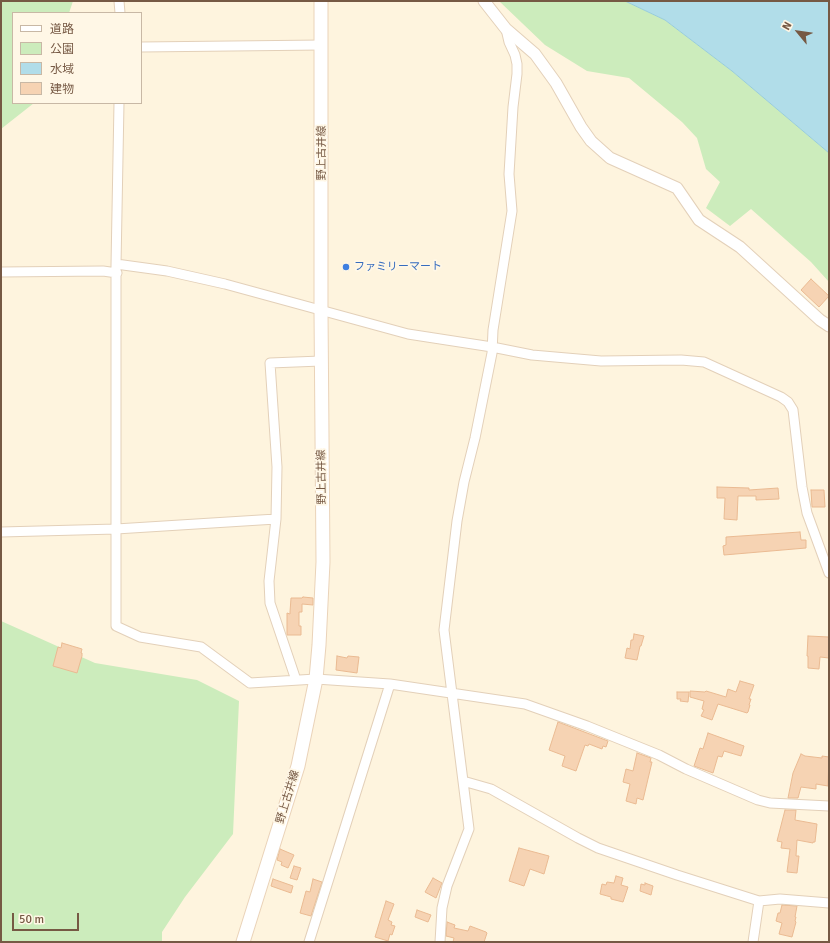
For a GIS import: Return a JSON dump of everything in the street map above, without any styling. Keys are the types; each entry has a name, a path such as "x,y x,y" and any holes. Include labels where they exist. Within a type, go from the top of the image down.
{"main road":[{"name":"野上古井線","path":"243,942 298,766 316,680 319,645 323,562 321,361 322,1"}],"street":[{"path":"119,1 120,12"},
{"path":"484,1 506,29 536,54 556,83 591,141 610,158 677,188 699,220 740,247 820,320 829,326"},
{"path":"440,942 442,908 447,886 469,829 444,630 449,584 464,482 475,438 492,347 493,330 512,211 509,174 517,74 515,55 509,42 506,29"},
{"path":"142,47 322,45"},
{"path":"119,104 116,626 140,637 201,647 250,682 316,680 390,684 525,704 587,726 758,800 770,803 829,806"},
{"path":"1,272 103,271 117,269 166,271 225,284 408,334 492,347 532,355 601,361 681,360 704,362 781,397 788,402 793,410 803,494 807,513 829,573"},
{"path":"296,680 270,603 269,581 276,519 277,466 270,363 321,361"},
{"path":"1,532 116,529 276,519"},
{"path":"309,942 390,684"},
{"path":"463,781 492,788 598,848 677,875 759,901 780,899 829,903"},
{"path":"753,942 759,901"}],"green space":[{"path":"1,1 73,1 69,12 12,12 12,104 33,104 1,129"},
{"path":"499,1 625,1 665,20 732,71 829,153 829,282 811,262 751,209 730,226 706,208 720,182 706,169 697,138 682,122 629,78 587,71 545,45"},
{"path":"1,621 95,663 197,680 239,701 233,834 185,897 162,932 162,942 1,942"}],"water":[{"path":"625,1 829,1 829,153 732,71 665,20"}],"building":[{"path":"811,279 829,296 819,307 801,290"},
{"path":"717,487 749,488 749,490 778,488 779,499 756,500 756,496 738,496 737,520 724,519 725,498 717,498"},
{"path":"811,490 824,490 825,507 812,507"},
{"path":"800,532 801,540 806,540 806,548 724,555 723,546 726,545 726,537"},
{"path":"291,598 313,598 313,605 302,604 302,612 299,612 299,626 301,626 301,635 287,635 287,613 290,614"},
{"path":"634,634 644,636 637,660 625,658 627,648 630,649 631,640 633,640"},
{"path":"808,636 829,637 829,658 820,657 819,669 808,668"},
{"path":"62,643 82,649 82,656 77,673 53,666 58,647 61,648"},
{"path":"337,656 347,658 348,656 359,657 357,673 336,670"},
{"path":"740,681 754,685 749,699 751,699 747,713 718,704 712,720 701,716 704,710 702,709 704,701 690,697 690,691 706,691 726,697 728,689 736,692"},
{"path":"677,692 689,692 688,702 677,699"},
{"path":"558,722 608,741 606,747 603,746 602,749 589,744 588,746 585,745 576,771 562,766 565,756 549,750"},
{"path":"708,733 744,746 741,756 724,751 722,757 718,756 713,773 694,766 700,748 703,749"},
{"path":"637,753 651,758 650,762 652,762 643,800 637,798 636,804 626,801 630,784 623,782 626,769 633,771"},
{"path":"801,754 805,756 822,758 822,756 829,757 828,786 816,784 816,789 801,787 798,798 788,798 793,773"},
{"path":"785,810 796,810 795,820 817,824 815,842 813,843 797,840 796,856 799,856 797,873 787,872 790,849 781,848 782,842 777,841"},
{"path":"519,848 549,856 544,874 530,869 524,886 509,881"},
{"path":"280,849 294,855 288,868 281,865 282,862 277,860"},
{"path":"294,866 301,868 297,880 290,878"},
{"path":"616,876 623,878 621,885 628,887 623,902 600,894 602,884 606,885 607,882 614,883"},
{"path":"433,878 442,883 436,898 425,892"},
{"path":"273,879 293,886 291,893 271,886"},
{"path":"313,879 322,882 311,916 300,913 306,891 310,892"},
{"path":"645,883 653,886 651,895 640,891 641,884 645,885"},
{"path":"386,901 394,904 388,920 392,922 391,925 395,926 388,941 375,937"},
{"path":"782,905 797,906 795,917 796,922 792,937 779,934 782,923 776,921"},
{"path":"417,910 431,915 428,922 415,917"},
{"path":"447,922 455,925 454,928 468,931 470,926 486,932 484,942 453,942 454,938 446,936"}],"place":[{"name":"ファミリーマート","path":"346,267"}]}
